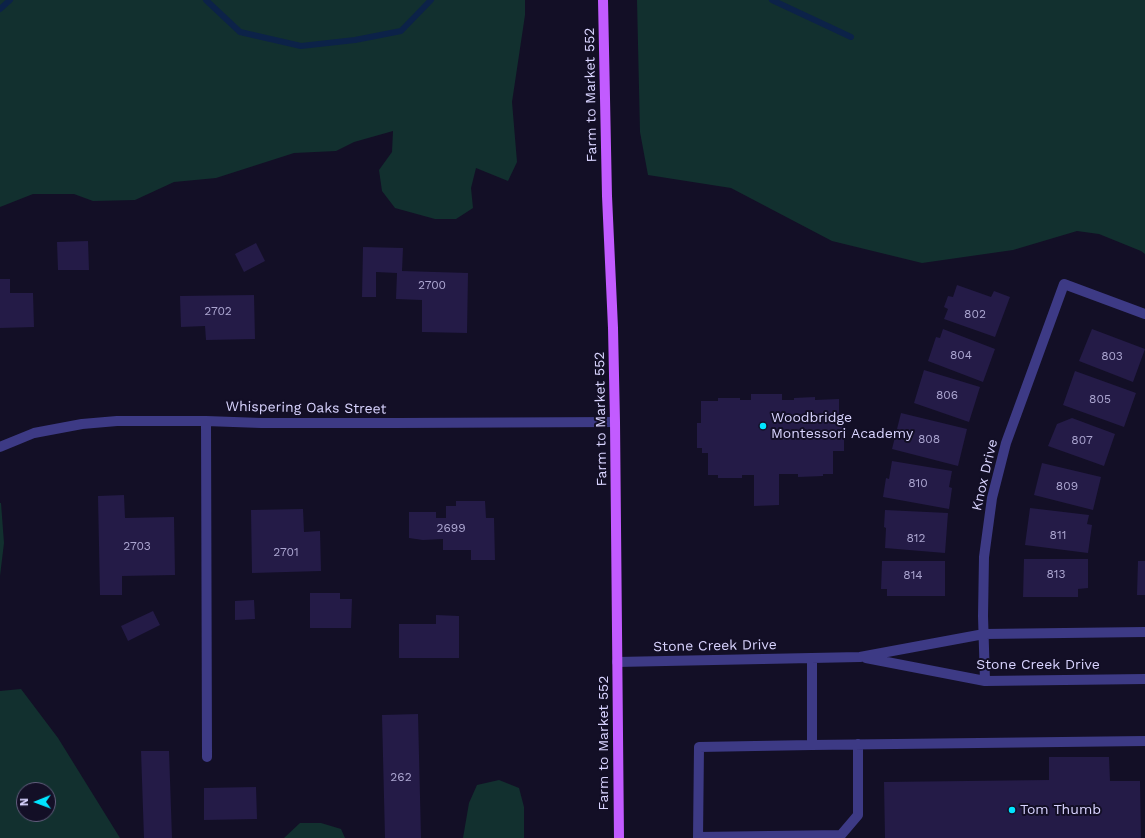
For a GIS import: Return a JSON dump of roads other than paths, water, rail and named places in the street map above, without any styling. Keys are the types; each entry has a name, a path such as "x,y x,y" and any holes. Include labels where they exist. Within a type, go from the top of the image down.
{"main road":[{"name":"Farm to Market 552","path":"602,0 615,422 619,838"}],"street":[{"name":"Knox Drive","path":"985,681 984,557 992,498 1006,443 1064,284 1145,314"},
{"name":"Whispering Oaks Street","path":"0,447 34,432 82,424 117,421 206,421 261,423 615,422"},
{"path":"206,421 207,757"},
{"name":"Stone Creek Drive","path":"617,662 860,657 984,634 1145,632"},
{"name":"Stone Creek Drive","path":"860,657 985,681 1145,679"},
{"path":"812,658 812,745"},
{"path":"858,744 858,814 841,835 698,837 699,747 858,744 1145,741"}],"waterway":[{"path":"0,9 10,0"},
{"path":"206,0 240,32 301,46 355,40 401,31 431,0"},
{"path":"772,0 851,37"}],"place":[{"name":"Woodbridge Montessori Academy","path":"763,426"},
{"name":"Tom Thumb","path":"1012,810"}]}
